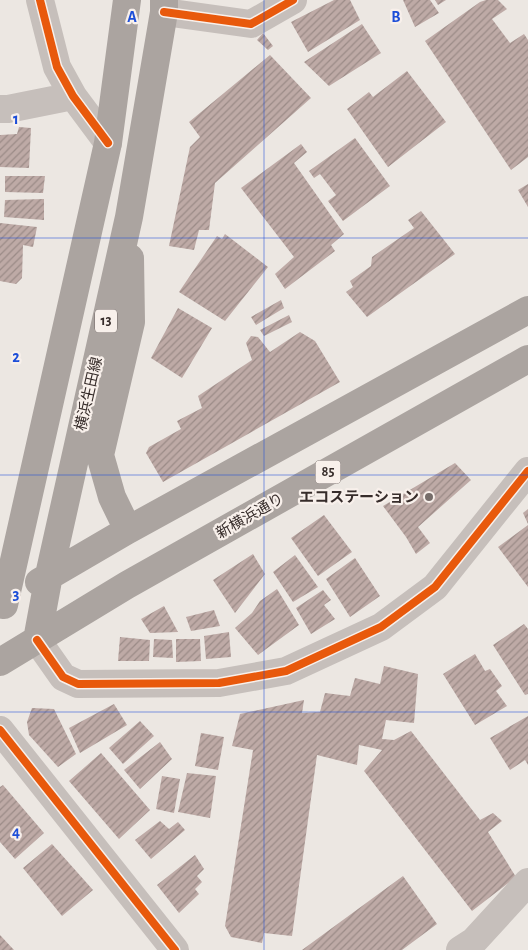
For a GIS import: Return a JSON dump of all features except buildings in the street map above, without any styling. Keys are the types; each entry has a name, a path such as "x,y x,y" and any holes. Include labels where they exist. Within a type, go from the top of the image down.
{"main road":[{"path":"1,609 108,143 127,0"},
{"name":"横浜生田線","path":"37,640 49,575 129,217 164,6"},
{"path":"128,530 112,497 100,455 131,322 129,217"},
{"path":"1,609 49,575 128,530 528,310"},
{"name":"新横浜通り","path":"0,662 128,585 528,358"}],"street":[{"path":"40,0 57,67 69,88 108,143"},
{"path":"164,6 251,24 293,0"},
{"path":"0,91 69,88"},
{"path":"0,108 8,109 69,88"},
{"path":"37,640 63,677 78,684 219,683 286,671 381,627 434,587 528,471"},
{"path":"0,730 175,950"},
{"path":"460,950 474,941 528,882"}],"cycle path":[{"path":"40,0 57,67 73,96 108,143"},
{"path":"164,12 251,24 293,0"},
{"path":"37,640 63,677 78,684 219,683 286,671 381,627 435,587 528,471"},
{"path":"0,730 175,950"}],"place":[{"name":"エコステーション","path":"429,497"}]}
